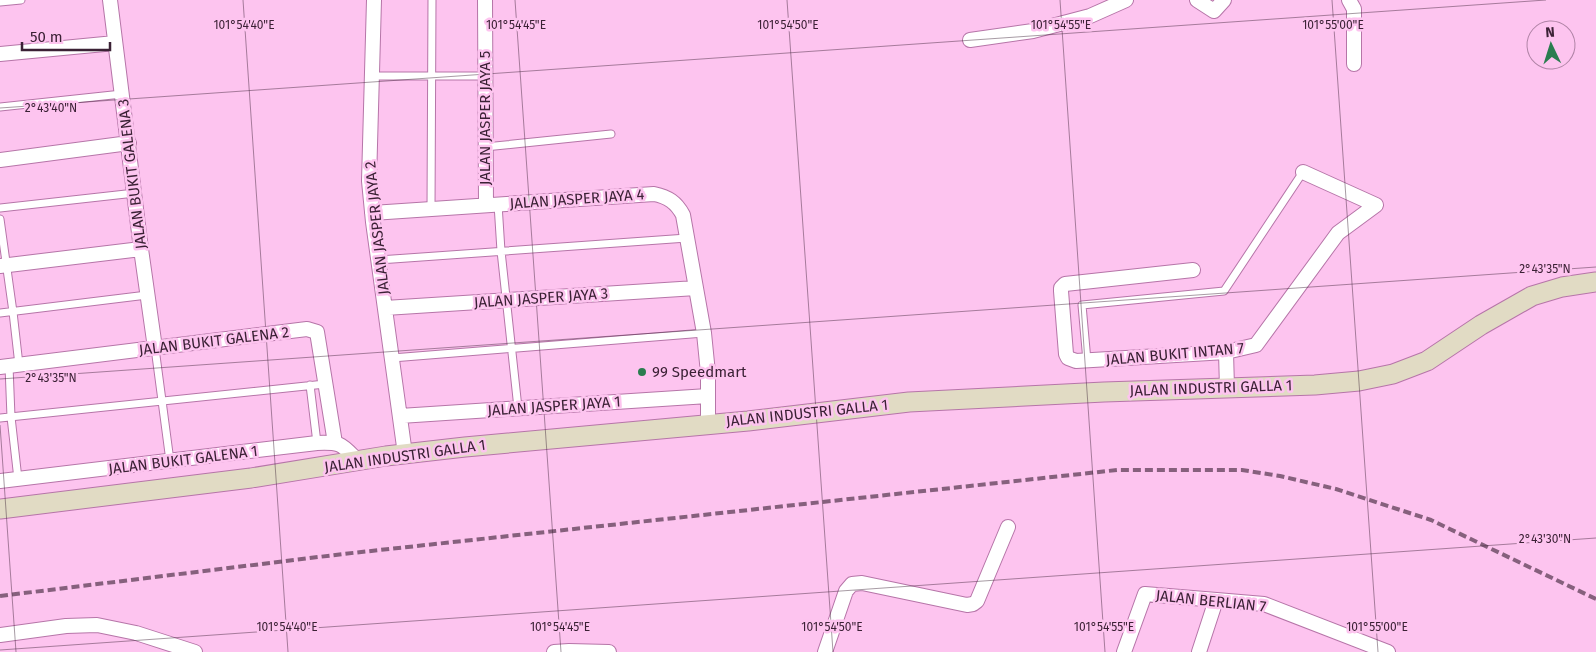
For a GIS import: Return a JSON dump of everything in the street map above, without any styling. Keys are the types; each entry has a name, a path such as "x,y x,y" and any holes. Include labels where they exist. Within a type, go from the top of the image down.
{"main road":[{"name":"JALAN INDUSTRI GALLA 1","path":"0,509 251,478 405,454 909,402 1104,392 1314,385 1359,381 1393,374 1427,361 1481,325 1532,296 1562,287 1596,282"}],"street":[{"name":"JALAN BUKIT GALENA 3","path":"110,0 155,348"},
{"name":"JALAN JASPER JAYA 2","path":"374,0 369,181 405,454"},
{"name":"JALAN JASPER JAYA 5","path":"485,0 486,147 492,205"},
{"path":"970,40 1033,31 1090,16 1126,0"},
{"path":"1197,0 1214,11 1224,0"},
{"path":"1349,0 1354,9 1354,64"},
{"path":"0,54 115,43"},
{"path":"0,160 129,143"},
{"name":"JALAN BUKIT INTAN 7","path":"1193,270 1065,284 1061,291 1066,354 1068,358 1076,362 1226,352 1256,345 1338,234 1376,205 1303,172"},
{"name":"JALAN JASPER JAYA 4","path":"372,214 654,194 665,196 674,202 683,215 704,333 708,424"},
{"path":"4,266 141,249"},
{"name":"JALAN JASPER JAYA 3","path":"385,308 696,288"},
{"name":"JALAN BUKIT GALENA 2","path":"9,366 307,329 317,332 335,442"},
{"path":"1226,352 1227,388"},
{"name":"JALAN JASPER JAYA 1","path":"400,416 708,396"},
{"path":"335,442 343,446 358,461"},
{"name":"JALAN BUKIT GALENA 1","path":"0,480 335,442"},
{"path":"825,652 846,591 852,584 862,583 967,605 973,604 977,601 1008,527"},
{"name":"JALAN BERLIAN 7","path":"1124,652 1145,594 1264,604 1388,652"},
{"path":"1199,652 1216,600"},
{"path":"0,635 66,626 97,625 136,634 195,652"},
{"path":"554,652 609,652"}],"lane":[{"path":"0,2 20,0"},
{"path":"431,209 432,0"},
{"path":"372,76 485,76"},
{"path":"0,107 122,94"},
{"path":"486,147 611,134"},
{"path":"1087,361 1082,305 1224,291 1303,172"},
{"path":"0,208 135,193"},
{"path":"492,205 501,251 518,408"},
{"path":"0,219 4,266 13,312 9,366 11,417 18,478"},
{"path":"379,260 686,238"},
{"path":"0,313 147,295"},
{"path":"392,358 704,333"},
{"path":"155,348 170,462"},
{"path":"0,418 325,384"},
{"path":"310,385 317,443"}],"railway":[{"path":"0,596 343,554 1117,470 1242,470 1280,476 1336,489 1431,520 1596,599"}],"place":[{"name":"99 Speedmart","path":"642,372"}]}
